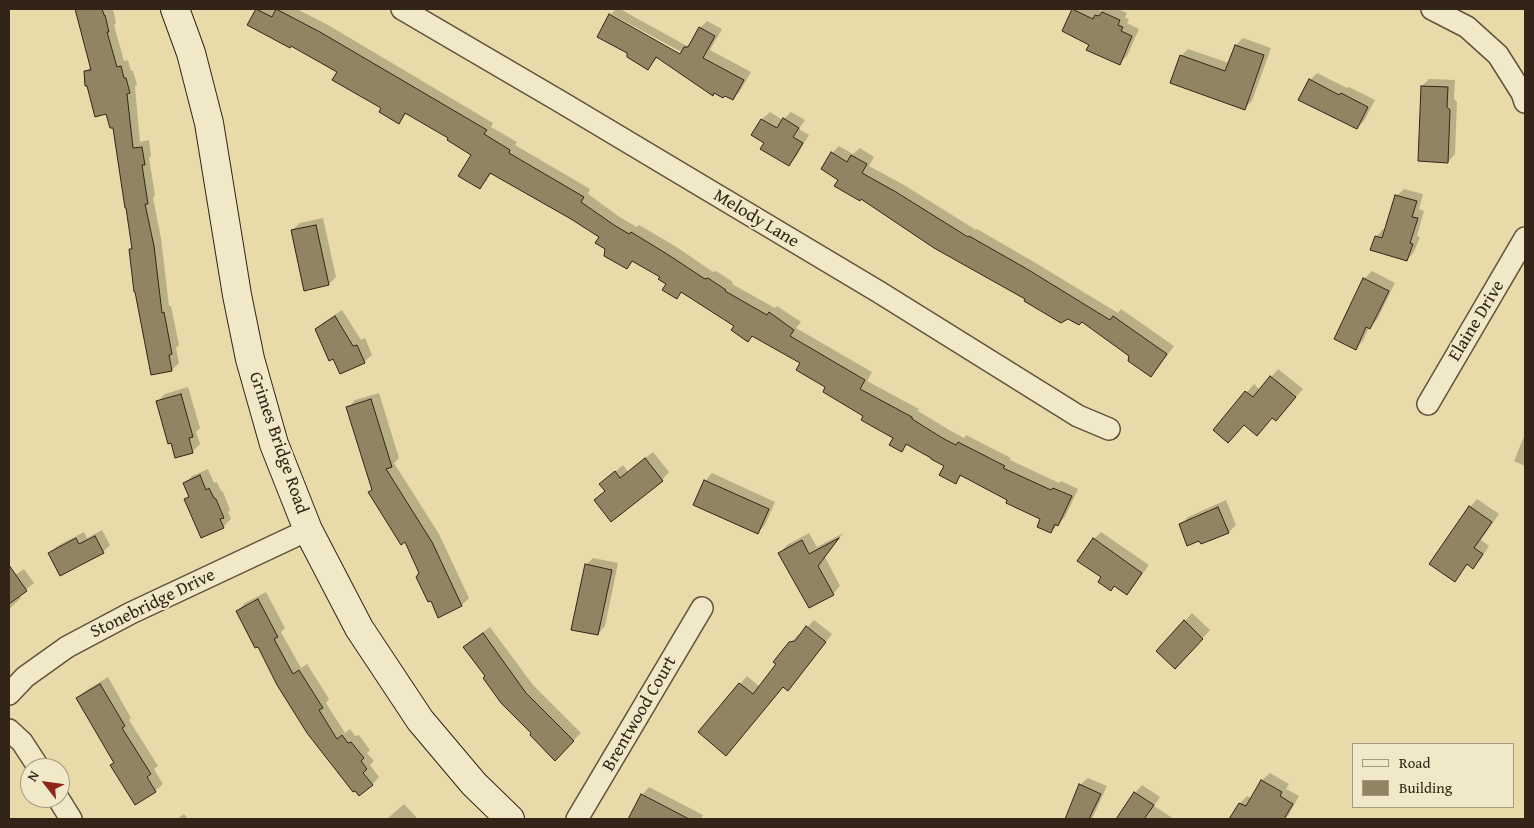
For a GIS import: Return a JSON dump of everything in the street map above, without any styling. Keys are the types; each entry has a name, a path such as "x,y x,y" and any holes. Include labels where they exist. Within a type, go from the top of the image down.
{"street":[{"name":"Grimes Bridge Road","path":"175,9 191,54 209,123 236,295 250,359 274,444 308,530 359,628 420,720 474,784 510,819"},
{"name":"Melody Lane","path":"402,9 879,292 1078,416 1109,429"},
{"path":"1432,9 1467,27 1498,55 1522,93 1525,102"},
{"name":"Elaine Drive","path":"1428,404 1525,238"},
{"name":"Stonebridge Drive","path":"9,694 25,677 67,647 131,613 308,530"},
{"name":"Brentwood Court","path":"578,819 702,608"},
{"path":"9,730 22,742 32,758"},
{"path":"64,808 71,819"}],"building":[{"path":"75,9 102,9 117,67 121,66 124,78 126,78 130,93 127,94 133,148 142,147 145,165 142,165 148,204 145,204 154,246 162,313 164,312 172,354 169,355 172,371 151,375 134,292 129,249 132,249 113,128 110,128 106,114 95,117 87,86 85,86 84,71 91,70"},
{"path":"256,9 272,17 276,9 320,32 487,130 484,134 510,150 509,153 584,197 581,202 614,225 629,234 631,232 705,279 708,278 725,291 767,315 769,312 794,330 790,336 865,380 860,389 912,417 912,419 944,439 956,445 958,442 1005,466 1003,468 1051,490 1053,488 1072,496 1058,526 1055,524 1051,533 1037,527 1040,519 1006,503 1007,500 960,475 956,484 939,475 944,466 906,444 902,452 889,445 893,438 861,420 863,416 823,392 825,387 796,370 800,363 752,336 748,342 731,330 734,326 681,292 677,299 662,290 666,284 658,279 660,277 632,261 627,269 604,256 605,249 595,243 599,237 571,219 490,173 480,189 458,176 471,155 447,140 448,138 405,113 399,124 379,112 381,108 332,80 337,72 291,46 290,48 247,25"},
{"path":"1072,9 1093,19 1095,15 1099,16 1102,12 1120,20 1118,25 1123,27 1121,31 1132,36 1120,65 1086,50 1089,45 1062,31"},
{"path":"609,14 680,54 684,47 688,47 699,27 715,36 703,58 744,80 733,100 725,96 723,98 714,93 713,96 656,57 648,70 627,57 627,53 597,37"},
{"path":"1235,45 1264,55 1245,110 1170,83 1180,55 1225,71"},
{"path":"1309,79 1339,95 1341,93 1368,107 1357,129 1298,100"},
{"path":"1421,86 1448,87 1447,107 1450,110 1448,163 1418,161"},
{"path":"783,118 799,128 793,137 803,143 789,166 760,149 764,143 751,135 761,119 777,128"},
{"path":"831,152 847,162 851,155 867,164 862,173 968,237 1027,269 1110,320 1113,316 1167,354 1151,377 1128,361 1129,356 1082,322 1079,325 1068,319 1061,323 1024,301 1025,299 934,248 861,199 860,201 834,186 838,180 821,169"},
{"path":"1395,195 1417,201 1412,217 1418,218 1410,243 1413,244 1407,261 1370,250 1375,236 1382,238"},
{"path":"316,225 329,285 304,291 291,230"},
{"path":"1363,278 1389,291 1370,329 1366,327 1356,350 1334,339"},
{"path":"335,316 353,346 357,345 365,363 340,374 333,359 329,361 315,329"},
{"path":"1270,376 1296,397 1276,421 1272,418 1257,436 1244,425 1228,443 1213,430 1245,391 1253,397"},
{"path":"181,394 193,437 189,438 193,453 175,458 171,443 168,444 156,401"},
{"path":"371,399 392,467 386,469 432,542 462,606 438,618 431,601 428,602 416,577 419,573 405,542 401,545 368,492 372,490 346,407"},
{"path":"645,458 663,481 611,522 594,500 605,491 599,484 615,471 620,478"},
{"path":"200,475 206,490 209,488 216,499 224,518 220,519 224,528 201,538 184,499 189,497 183,483"},
{"path":"704,480 769,509 758,534 693,505"},
{"path":"1469,506 1492,522 1474,548 1483,554 1473,569 1467,564 1455,582 1429,564"},
{"path":"1218,507 1229,533 1201,544 1199,541 1187,546 1179,524"},
{"path":"95,536 104,553 60,576 48,553 76,538 79,544"},
{"path":"839,538 818,566 834,595 809,608 778,553 802,540 809,554"},
{"path":"1093,538 1142,573 1127,595 1114,586 1111,591 1098,582 1101,577 1077,561"},
{"path":"585,564 612,570 598,635 571,630"},
{"path":"9,565 27,591 9,604"},
{"path":"258,599 278,637 274,639 293,674 299,670 323,708 319,710 337,739 342,735 348,743 351,742 364,758 361,761 367,769 363,773 373,785 359,796 355,791 353,792 307,733 277,685 258,647 255,648 236,611"},
{"path":"1184,620 1203,639 1175,669 1156,651"},
{"path":"806,626 826,642 788,691 783,687 726,756 698,732 739,683 753,694 776,664 773,662 789,642 795,641"},
{"path":"483,633 526,693 574,741 555,761 530,735 531,733 501,703 483,678 485,676 463,647"},
{"path":"100,684 125,726 122,728 151,774 147,777 156,792 135,805 110,765 114,763 76,698"},
{"path":"1261,780 1282,792 1280,796 1293,804 1284,819 1229,819 1239,803 1246,806"},
{"path":"1079,784 1101,794 1089,819 1065,819"},
{"path":"1134,792 1154,805 1144,819 1116,819"},
{"path":"641,794 689,819 628,819"}]}
